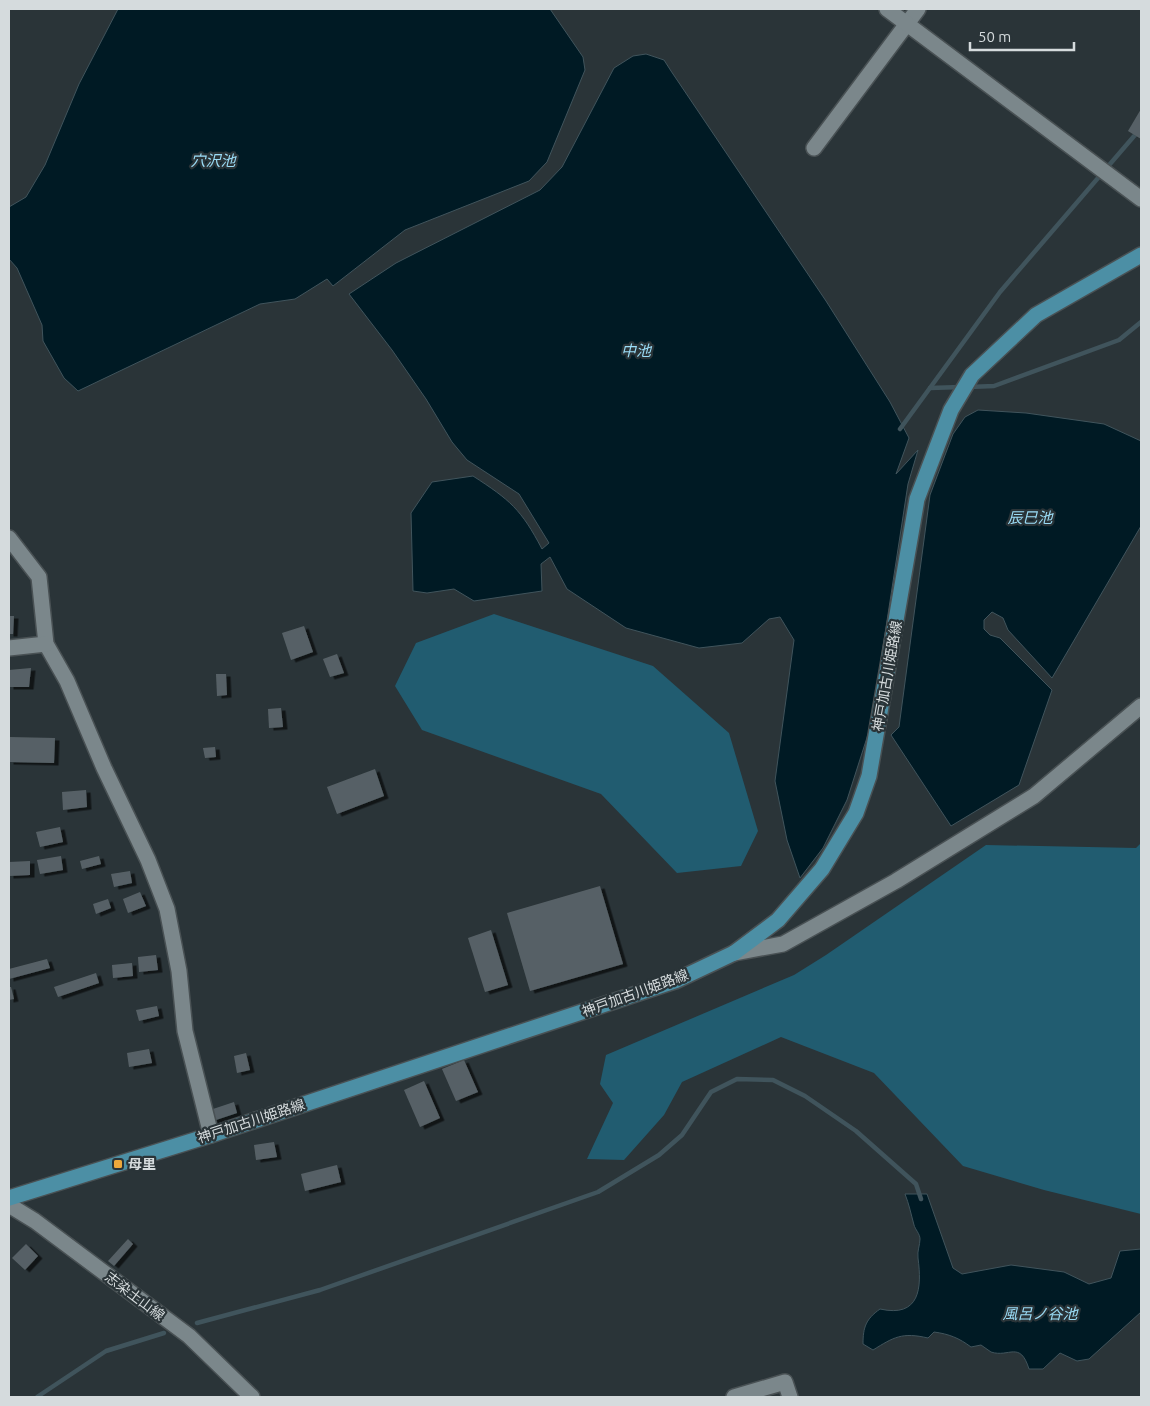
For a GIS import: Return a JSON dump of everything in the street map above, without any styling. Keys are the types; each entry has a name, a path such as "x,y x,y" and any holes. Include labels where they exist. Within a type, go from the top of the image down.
{"main road":[{"name":"神戸加古川姫路線","path":"9,1198 210,1135 675,981 734,953 784,913 822,869 856,813 868,776 917,498 951,410 972,375 1036,315 1141,255"}],"street":[{"path":"887,9 1141,199"},
{"path":"814,148 918,9"},
{"path":"9,538 40,577 46,644 67,681 104,768 148,860 167,909 179,971 185,1030 210,1135"},
{"path":"9,648 46,644"},
{"path":"734,953 783,944 896,880 1034,796 1141,706"},
{"name":"志染土山線","path":"9,1205 35,1222 189,1336 252,1397"},
{"path":"734,1397 786,1382 790,1397"}],"shaded area":[{"path":"494,614 653,666 729,733 758,831 741,866 677,873 601,794 422,730 395,686 416,643"},
{"path":"1141,843 1141,1214 1044,1190 963,1166 874,1073 781,1037 682,1082 664,1115 624,1160 587,1159 613,1103 600,1084 606,1055 794,975 986,845 1136,848"}],"water":[{"name":"穴沢池","path":"118,9 550,9 583,57 585,70 547,162 529,181 405,230 333,286 327,279 295,299 260,304 78,391 64,378 43,341 42,325 17,268 9,259 9,207 26,197 45,165 79,84"},
{"name":"中池","path":"646,54 664,60 826,301 890,402 909,438 896,474 918,450 908,484 871,725 847,800 823,848 800,878 787,840 775,781 794,640 780,617 769,619 742,643 699,648 626,628 567,589 550,557 541,564 542,591 474,601 454,589 427,593 413,591 411,513 432,482 473,476 514,506 528,524 542,549 549,543 519,494 467,460 452,442 426,399 392,350 349,294 396,263 540,190 562,167 614,68 633,56"},
{"name":"辰巳池","path":"978,410 1026,413 1104,424 1141,441 1141,526 1052,678 1008,630 1003,618 992,612 984,620 984,629 990,635 1000,638 1052,690 1019,785 951,826 891,735 899,727 930,495 953,434 965,417"},
{"name":"風呂ノ谷池","path":"905,1194 927,1194 953,1268 962,1274 1011,1265 1064,1272 1089,1284 1111,1278 1120,1251 1141,1249 1141,1312 1089,1359 1077,1361 1060,1353 1043,1369 1029,1369 1026,1360 1018,1352 991,1352 981,1345 971,1347 954,1337 934,1332 928,1338 919,1336 899,1337 873,1350 863,1344 865,1328 871,1316 880,1309 893,1311 911,1305 916,1298 918,1290 920,1237 914,1225"}],"building":[{"path":"1141,109 1141,139 1128,131"},
{"path":"9,616 14,616 13,634 9,634"},
{"path":"304,626 313,652 291,660 282,633"},
{"path":"337,654 344,673 330,677 323,659"},
{"path":"31,668 29,687 9,687 9,670"},
{"path":"216,674 226,674 227,695 217,696"},
{"path":"281,708 283,727 269,728 268,709"},
{"path":"9,737 55,738 54,763 9,762"},
{"path":"215,747 216,757 205,758 203,748"},
{"path":"375,769 384,796 337,814 327,787"},
{"path":"86,790 87,807 63,810 62,792"},
{"path":"60,827 63,842 40,847 36,832"},
{"path":"61,856 63,870 40,874 37,860"},
{"path":"99,856 101,864 82,869 80,861"},
{"path":"30,861 30,875 9,876 9,862"},
{"path":"130,871 132,883 114,887 111,874"},
{"path":"600,886 623,964 530,991 507,913"},
{"path":"140,892 146,906 128,913 123,899"},
{"path":"108,899 111,908 96,914 93,904"},
{"path":"491,930 508,985 485,992 468,938"},
{"path":"156,955 158,970 139,972 138,957"},
{"path":"47,959 50,968 9,979 9,969"},
{"path":"132,963 133,976 113,978 112,965"},
{"path":"96,973 99,983 58,997 54,987"},
{"path":"9,987 11,987 14,999 9,1000"},
{"path":"157,1006 159,1016 139,1021 136,1010"},
{"path":"149,1049 152,1063 129,1067 127,1053"},
{"path":"246,1053 250,1070 237,1073 234,1056"},
{"path":"464,1060 478,1092 456,1101 442,1069"},
{"path":"424,1081 440,1118 420,1127 404,1090"},
{"path":"234,1102 237,1113 213,1121 210,1110"},
{"path":"274,1142 277,1157 256,1160 254,1145"},
{"path":"337,1165 341,1182 305,1191 301,1174"},
{"path":"128,1239 133,1244 114,1266 108,1261"},
{"path":"26,1244 38,1256 25,1270 12,1258"}],"waterway":[{"path":"900,429 1000,292 1141,128"},
{"path":"969,387 994,386 1119,340 1141,322"},
{"path":"930,388 961,387"},
{"path":"197,1323 320,1290 598,1192 659,1155 682,1135 711,1092 737,1079 773,1080 805,1096 856,1131 916,1184 921,1199"},
{"path":"37,1397 106,1351 164,1333"}],"place":[{"name":"母里","path":"118,1164"}]}
